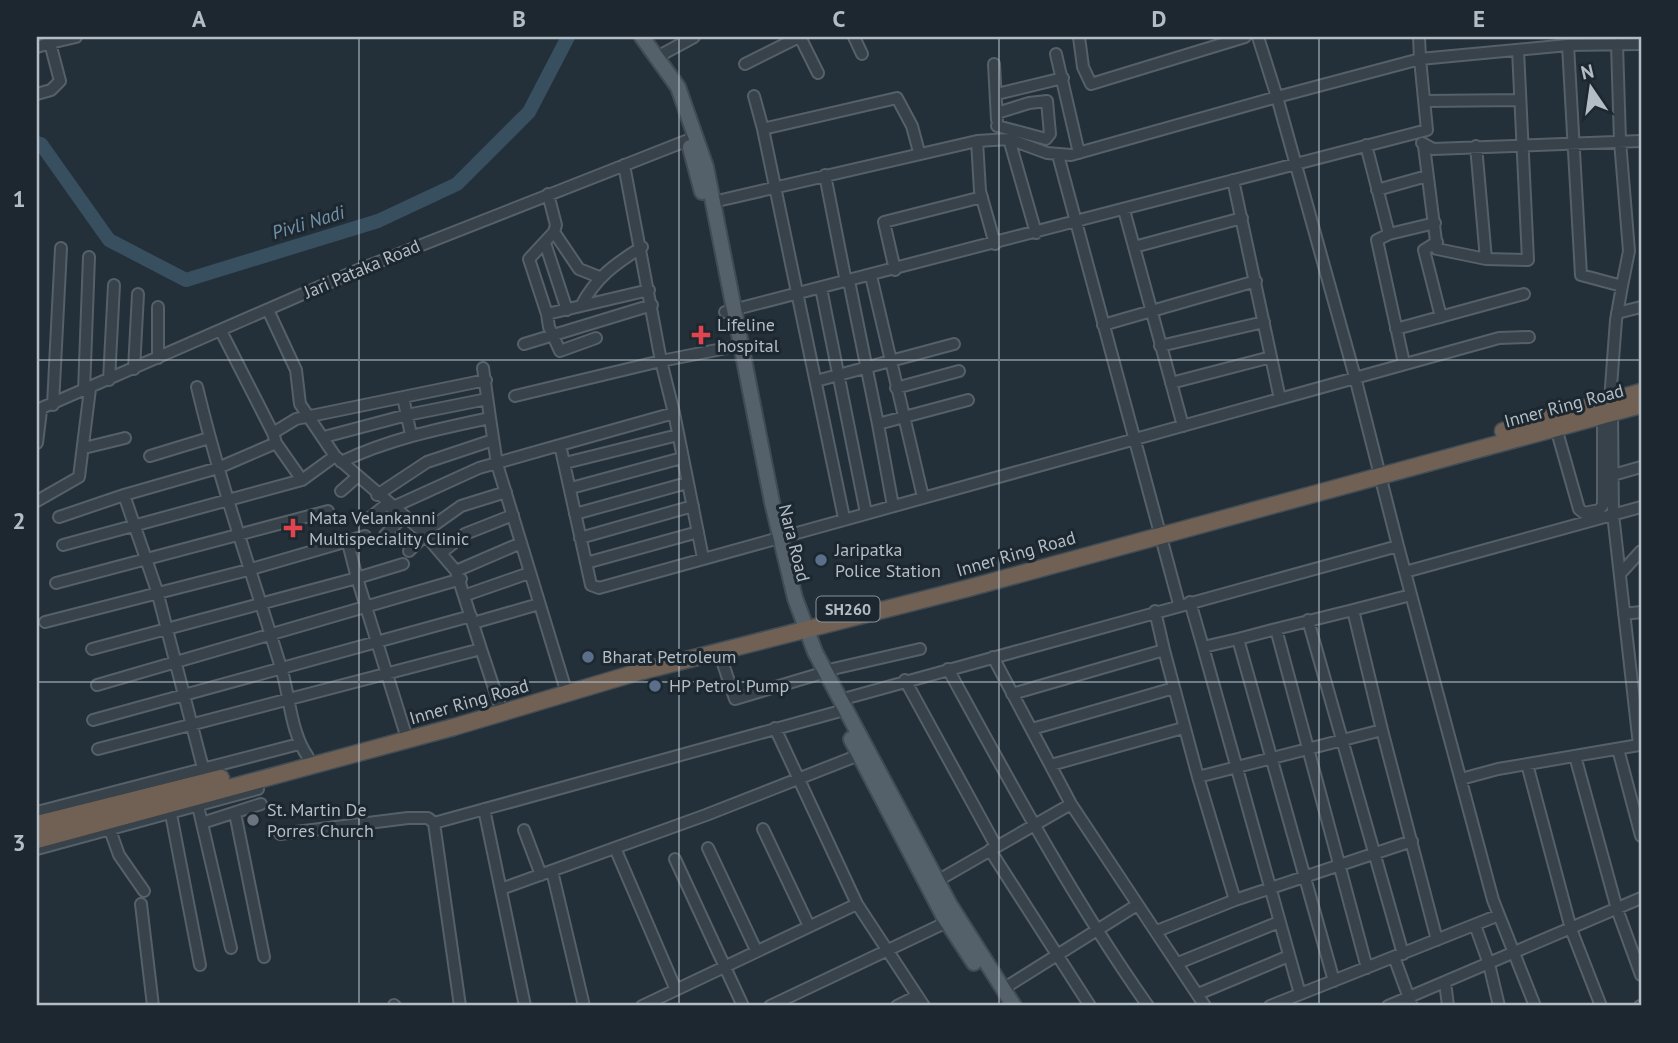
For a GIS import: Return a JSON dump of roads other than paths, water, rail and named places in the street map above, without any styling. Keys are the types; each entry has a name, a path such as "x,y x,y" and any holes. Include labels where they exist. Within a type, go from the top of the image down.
{"highway":[{"name":"Inner Ring Road","path":"37,840 86,819 304,751 405,732 565,687 1161,531 1379,469 1556,428 1608,410 1641,392"},
{"name":"Inner Ring Road","path":"1379,469 1411,457 1608,410 1641,405"},
{"name":"Inner Ring Road","path":"37,824 86,819 258,784 802,626"}],"main road":[{"name":"Nara Road","path":"642,37 678,87 713,202 730,311 732,347 776,538 802,626 859,755 947,922 1004,1006"},
{"name":"Nara Road","path":"691,134 776,538"},
{"name":"Nara Road","path":"838,706 937,881 1014,1006"}],"street":[{"path":"37,47 49,40 76,37"},
{"path":"657,57 694,37"},
{"path":"745,64 800,37 818,74"},
{"path":"854,37 862,54"},
{"path":"1079,37 1083,67 1091,84 1214,41 1245,37"},
{"path":"1258,37 1355,377 1411,595 1499,915 1535,1006"},
{"path":"730,311 1427,130 1419,37"},
{"path":"37,94 51,90 60,81 49,40"},
{"path":"713,202 919,152 977,141 1004,139 1055,155 1079,153 1420,59 1518,50 1535,42 1568,45 1603,40 1617,44 1637,41"},
{"path":"1556,428 1580,512 1599,510 1603,505 1617,313 1629,251 1620,141 1617,44"},
{"path":"1568,45 1581,275 1622,286"},
{"path":"1424,146 1437,249 1486,259 1528,260 1518,50"},
{"path":"1056,54 1079,153"},
{"path":"994,64 997,127 1004,139 1036,233"},
{"path":"997,94 1063,78"},
{"path":"754,96 776,187 844,518"},
{"path":"763,129 897,99 912,126 919,152"},
{"path":"1425,101 1520,100"},
{"path":"997,114 1029,103 1047,101 1050,134 1046,139"},
{"path":"997,127 1046,139 1055,155 1077,223 1133,440 1185,603 1203,648 1300,994"},
{"name":"Jari Pataka Road","path":"39,410 358,270 624,165 691,134"},
{"path":"1414,134 1424,146 1433,149 1641,141"},
{"path":"977,141 982,197 995,244"},
{"path":"1366,145 1389,234"},
{"path":"1476,146 1486,259"},
{"path":"624,165 703,558"},
{"path":"825,174 893,506"},
{"path":"1377,190 1427,176"},
{"path":"1233,180 1280,399"},
{"path":"548,194 556,225 545,243 534,251 529,265 560,351 596,338"},
{"path":"895,270 884,222 982,197"},
{"path":"1124,210 1182,426"},
{"path":"1134,247 1242,218"},
{"path":"1404,363 1377,240 1389,234 1435,223"},
{"path":"554,232 579,269 599,277"},
{"path":"1437,242 1424,250 1441,317"},
{"path":"545,243 568,310"},
{"path":"581,306 599,277 642,247"},
{"path":"53,405 61,248"},
{"path":"37,501 79,477 84,448 87,390 89,257"},
{"path":"871,276 923,497"},
{"path":"1103,325 1256,281"},
{"path":"108,380 114,285"},
{"path":"821,288 866,513"},
{"path":"547,314 649,290"},
{"path":"134,369 138,294"},
{"path":"1396,329 1524,294"},
{"path":"524,344 652,305"},
{"path":"158,306 158,358"},
{"path":"1617,313 1641,307"},
{"path":"268,310 296,370 300,404 338,459 424,534 459,575 500,705"},
{"path":"1160,346 1264,322"},
{"path":"221,331 274,438 302,480"},
{"path":"560,445 591,585 599,588 1404,363 1499,338 1529,337"},
{"path":"817,380 954,344"},
{"path":"515,396 732,347"},
{"path":"1171,383 1271,358"},
{"path":"483,368 497,464 565,687"},
{"path":"896,388 959,371"},
{"path":"59,517 218,468 274,438 296,419 486,380"},
{"path":"37,811 202,768 304,751 281,668 227,501 197,387"},
{"path":"403,397 411,435"},
{"path":"324,437 407,415 487,399"},
{"path":"878,424 968,400"},
{"path":"37,443 39,410"},
{"path":"1461,779 1527,764 1640,745 1635,661 1636,611 1620,574 1613,514 1608,410"},
{"path":"372,517 389,506 479,468 674,414"},
{"path":"63,544 302,480 338,459 373,446 490,418"},
{"path":"565,463 678,435"},
{"path":"84,448 125,438"},
{"path":"150,456 209,438"},
{"path":"377,495 427,462 494,440"},
{"path":"570,488 682,458"},
{"path":"1613,475 1641,467"},
{"path":"341,491 357,477"},
{"path":"575,514 687,483"},
{"path":"409,551 424,534 461,506 506,492"},
{"path":"124,495 157,591 173,663 202,768"},
{"path":"580,538 693,506"},
{"path":"1405,572 1641,507"},
{"path":"56,583 328,511"},
{"path":"442,552 465,534 513,515"},
{"path":"384,535 403,517"},
{"path":"586,563 698,532"},
{"path":"45,622 157,591 248,570 365,536"},
{"path":"348,543 365,608 405,732"},
{"path":"97,685 365,608 459,575 521,543"},
{"path":"434,823 775,728 905,680 1398,546"},
{"path":"1620,574 1641,551"},
{"path":"92,649 403,564"},
{"path":"466,595 529,573"},
{"path":"1203,648 1411,595"},
{"path":"93,720 376,641 538,604"},
{"path":"1353,610 1437,940"},
{"path":"1155,611 1183,728 1235,900"},
{"path":"1308,620 1375,853 1411,1002"},
{"path":"1276,629 1367,968"},
{"path":"1238,639 1307,877 1334,981"},
{"path":"98,749 481,649"},
{"path":"719,652 735,699 822,673 920,649"},
{"path":"1012,694 1164,650"},
{"path":"993,657 1071,804 1205,1006"},
{"path":"948,669 1033,826 1094,930 1147,1006"},
{"path":"905,680 993,848 1056,955 1090,1006"},
{"path":"1032,729 1174,688"},
{"path":"775,728 857,904 921,1001 897,1006"},
{"path":"1051,765 1183,728"},
{"path":"1198,777 1382,730"},
{"path":"1618,749 1641,836"},
{"path":"500,889 859,755"},
{"path":"1575,756 1617,909 1641,975"},
{"path":"1527,764 1571,929 1601,1006"},
{"path":"37,849 171,814 258,784 262,806 202,823"},
{"path":"937,881 1071,804"},
{"path":"198,806 231,948"},
{"path":"484,809 525,1006"},
{"path":"234,813 264,957"},
{"path":"171,814 200,965"},
{"path":"280,834 408,818 428,818 434,823 460,1006"},
{"path":"763,829 809,926"},
{"path":"110,830 119,855 144,891"},
{"path":"524,830 541,875"},
{"path":"1157,931 1235,900 1412,841"},
{"path":"615,848 676,990"},
{"path":"708,848 756,950"},
{"path":"675,859 743,1006"},
{"path":"552,871 583,1006"},
{"path":"1388,1006 1411,1002 1445,982 1641,898"},
{"path":"141,904 153,1006"},
{"path":"642,1006 857,904"},
{"path":"1003,989 1137,905"},
{"path":"1270,1006 1499,915"},
{"path":"770,1006 947,922"},
{"path":"1178,962 1279,922"},
{"path":"1475,925 1489,964 1499,1006"},
{"path":"1198,995 1289,956"},
{"path":"1445,982 1448,1006"}],"waterway":[{"name":"Pivli Nadi","path":"37,143 41,144 109,240 186,280 378,221 457,184 529,112 568,37"}],"place":[{"name":"Lifeline hospital","path":"701,335"},
{"name":"Mata Velankanni Multispeciality Clinic","path":"293,528"},
{"name":"Jaripatka Police Station","path":"821,560"},
{"name":"Bharat Petroleum","path":"588,657"},
{"name":"HP Petrol Pump","path":"655,686"},
{"name":"St. Martin De Porres Church","path":"253,820"}]}
